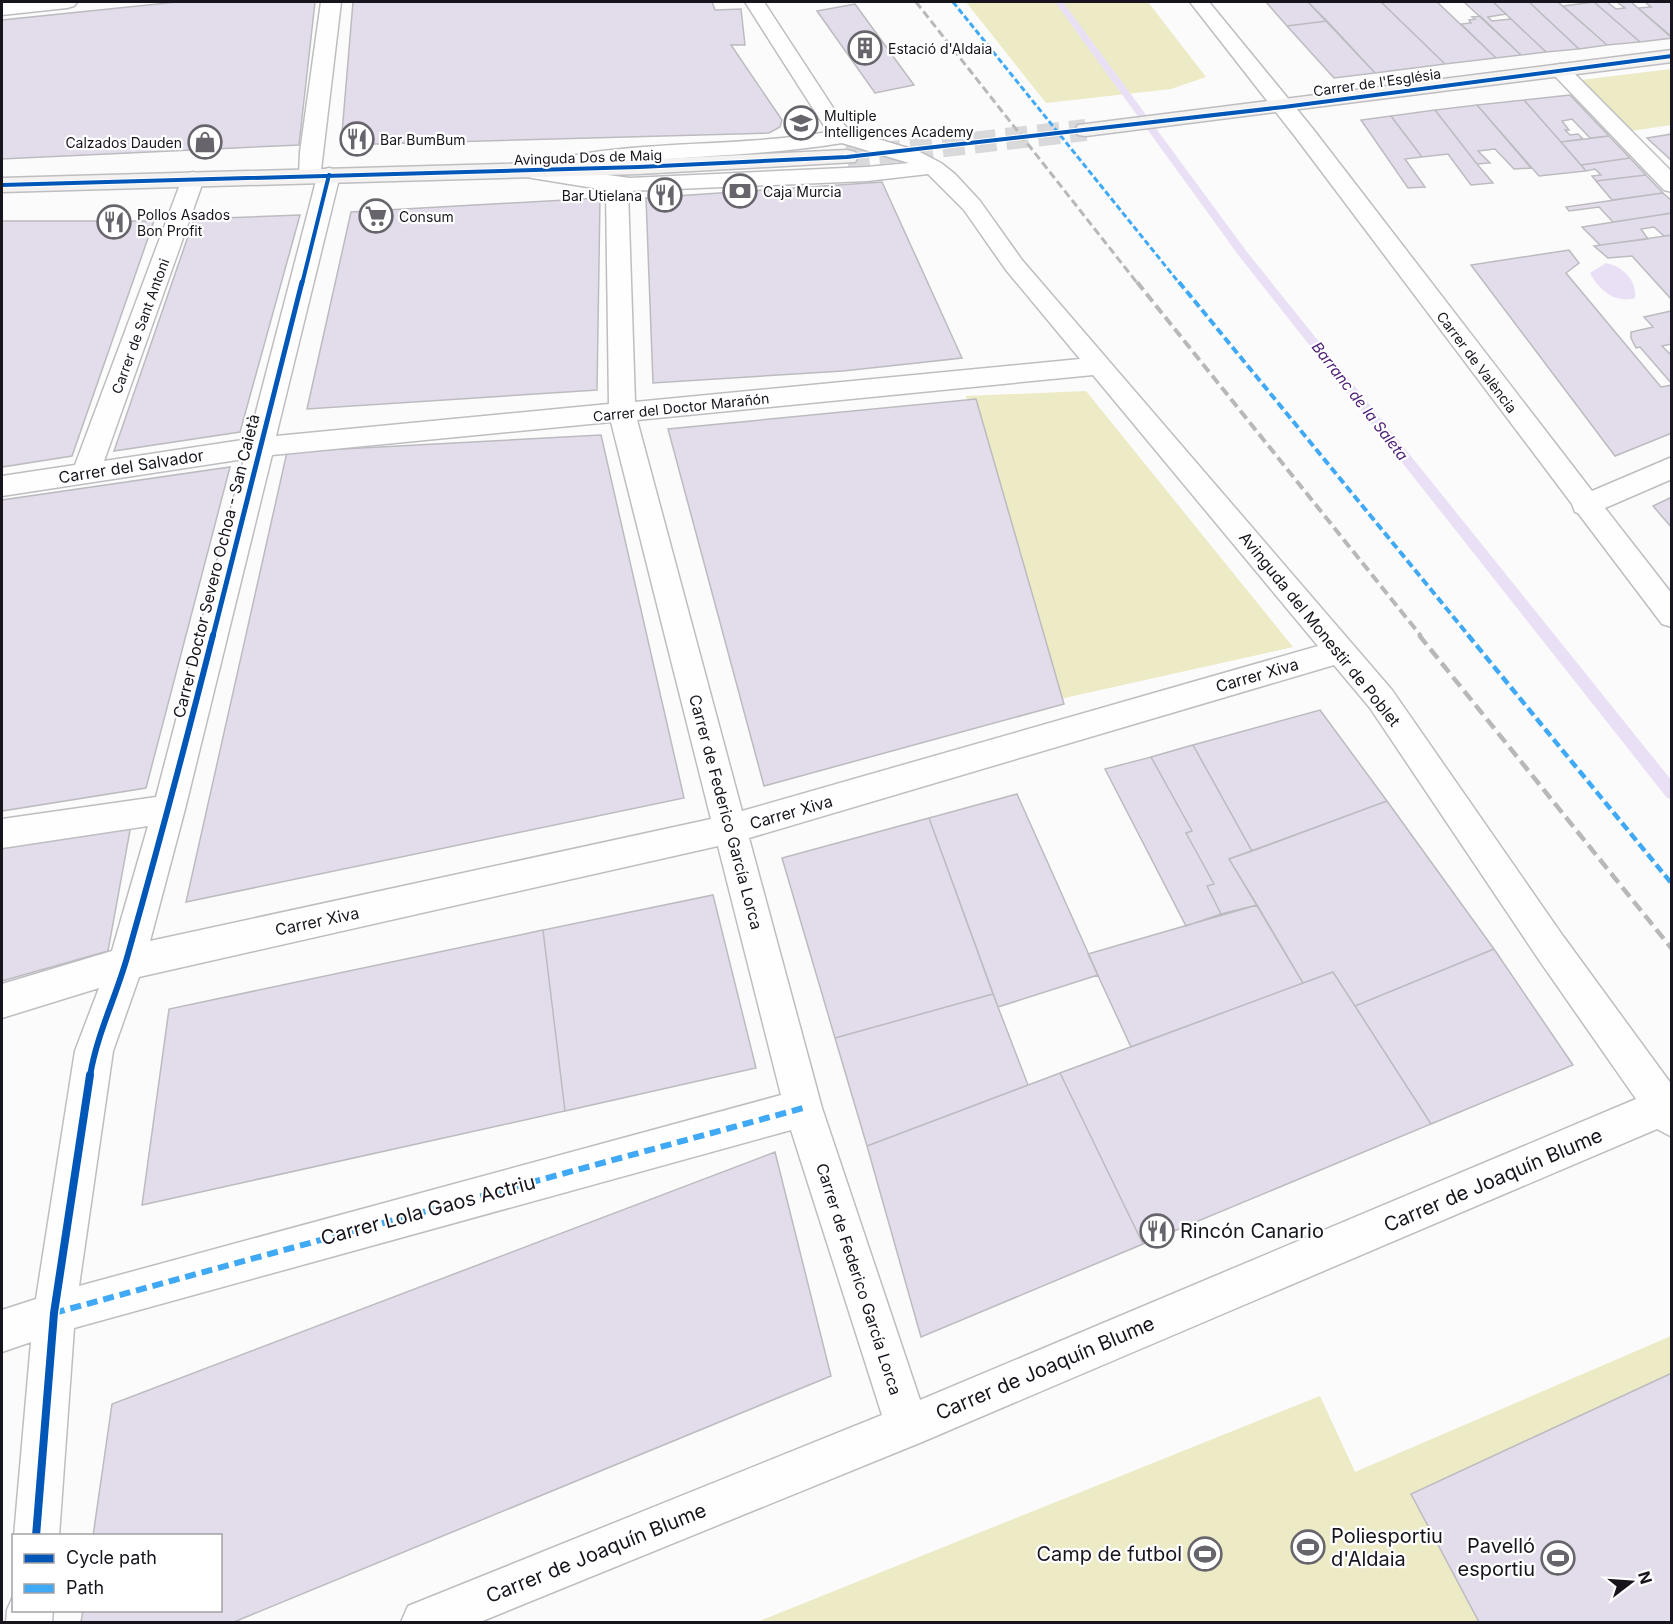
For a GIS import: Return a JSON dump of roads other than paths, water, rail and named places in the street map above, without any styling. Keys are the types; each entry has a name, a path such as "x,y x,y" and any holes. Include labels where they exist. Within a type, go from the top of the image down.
{"street":[{"path":"2,9 67,2"},
{"name":"Carrer Doctor Severo Ochoa - San Caietà","path":"36,1534 54,1313 94,1051 126,963 169,809 260,447 320,175 311,152 331,2"},
{"path":"755,2 845,146"},
{"name":"Carrer de València","path":"1199,2 1284,107 1671,616"},
{"name":"Carrer de l'Església","path":"1086,130 1284,107 1671,56"},
{"path":"1560,70 1671,184"},
{"name":"Avinguda Dos de Maig","path":"2,185 532,171 845,146"},
{"name":"Avinguda del Monestir de Poblet","path":"845,146 905,154 943,174 969,203 1014,265 1382,699 1551,948 1667,1113"},
{"name":"Avinguda Dos de Maig","path":"532,171 630,185 867,174 933,167"},
{"name":"Carrer de Sant Antoni","path":"86,472 193,179"},
{"name":"Carrer de Federico García Lorca","path":"614,184 617,190 622,413 802,1108 907,1427"},
{"name":"Carrer del Doctor Marañón","path":"260,447 1101,366"},
{"name":"Carrer del Salvador","path":"2,486 260,447"},
{"path":"1585,505 1624,490 1671,467"},
{"name":"Carrer Xiva","path":"2,1000 126,963 731,829 1341,651"},
{"path":"2,833 169,809"},
{"name":"Carrer Lola Gaos Actriu","path":"2,1331 54,1313 802,1108"},
{"name":"Carrer de Joaquín Blume","path":"424,1623 907,1427 1667,1113"}],"waterway":[{"name":"Barranc de la Saleta","path":"1059,2 1243,254 1672,793"}],"tunnel":[{"path":"847,157 1086,130"}],"railway":[{"path":"916,2 1138,284"},
{"path":"1137,282 1421,636"},
{"path":"1419,635 1672,949"}],"place":[{"name":"Estació d'Aldaia","path":"865,48"},
{"name":"Multiple Intelligences Academy","path":"801,123"},
{"name":"Bar BumBum","path":"357,139"},
{"name":"Calzados Dauden","path":"205,142"},
{"name":"Caja Murcia","path":"740,191"},
{"name":"Bar Utielana","path":"665,195"},
{"name":"Consum","path":"376,216"},
{"name":"Pollos Asados Bon Profit","path":"114,222"},
{"name":"Rincón Canario","path":"1157,1231"},
{"name":"Poliesportiu d'Aldaia","path":"1308,1547"},
{"name":"Camp de futbol","path":"1205,1554"},
{"name":"Pavelló esportiu","path":"1558,1558"}]}
